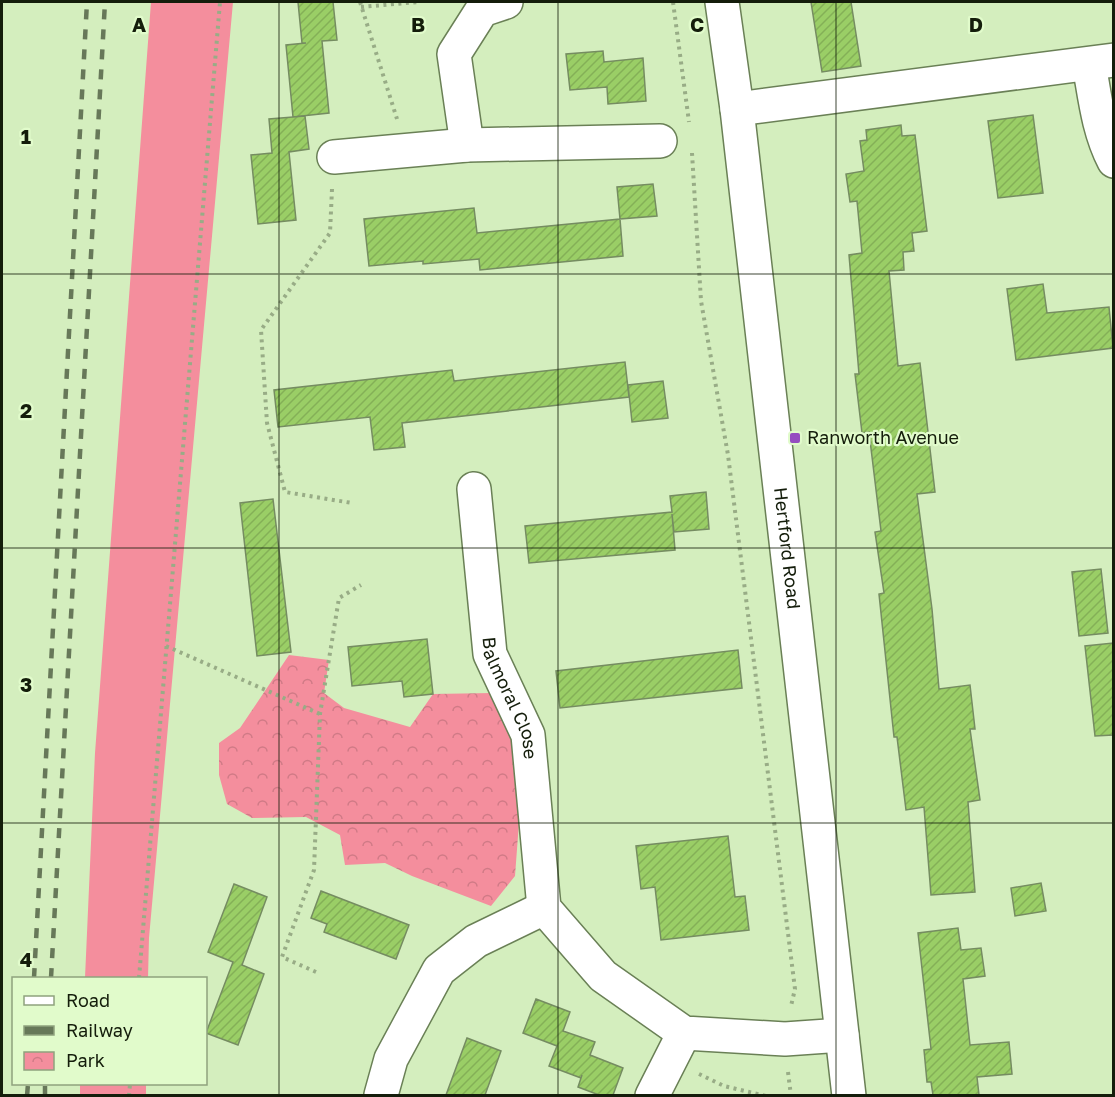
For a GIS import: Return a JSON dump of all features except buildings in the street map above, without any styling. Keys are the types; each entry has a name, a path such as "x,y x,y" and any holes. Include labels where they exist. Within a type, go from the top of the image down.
{"street":[{"name":"Hertford Road","path":"722,2 737,109 849,1095"},
{"path":"437,148 454,54 489,4"},
{"path":"737,109 1101,62 1099,123 1113,161"},
{"path":"334,157 437,148 675,135"},
{"name":"Balmoral Close","path":"474,489 490,654 528,735 544,908"},
{"path":"381,1095 391,1059 439,970 476,940 544,908 603,976 677,1046 842,1035"},
{"path":"652,1095 677,1046"}],"path":[{"path":"139,977 220,2"},
{"path":"418,2 361,4 437,148"},
{"path":"673,2 675,135"},
{"path":"692,153 701,301 728,455 795,989 785,1039"},
{"path":"334,157 330,233 261,330 267,423 285,492 352,503"},
{"path":"316,972 282,957 314,870 320,714 339,598 361,585"},
{"path":"166,646 320,714"},
{"path":"677,1046 724,1086 766,1095"}],"green space":[{"path":"151,2 233,2 149,938 148,977 85,977 95,753"},
{"path":"289,655 329,660 324,693 344,708 410,727 433,694 492,693 508,721 515,753 520,809 515,876 491,906 412,876 385,863 345,865 340,835 306,817 252,818 227,804 219,775 219,743 240,728"},
{"path":"80,1085 146,1085 146,1095 80,1095"}],"railway":[{"path":"34,977 87,2"},
{"path":"51,977 105,2"},
{"path":"27,1096 28,1085"},
{"path":"45,1085 45,1096"}],"place":[{"name":"Ranworth Avenue","path":"795,438"}]}
